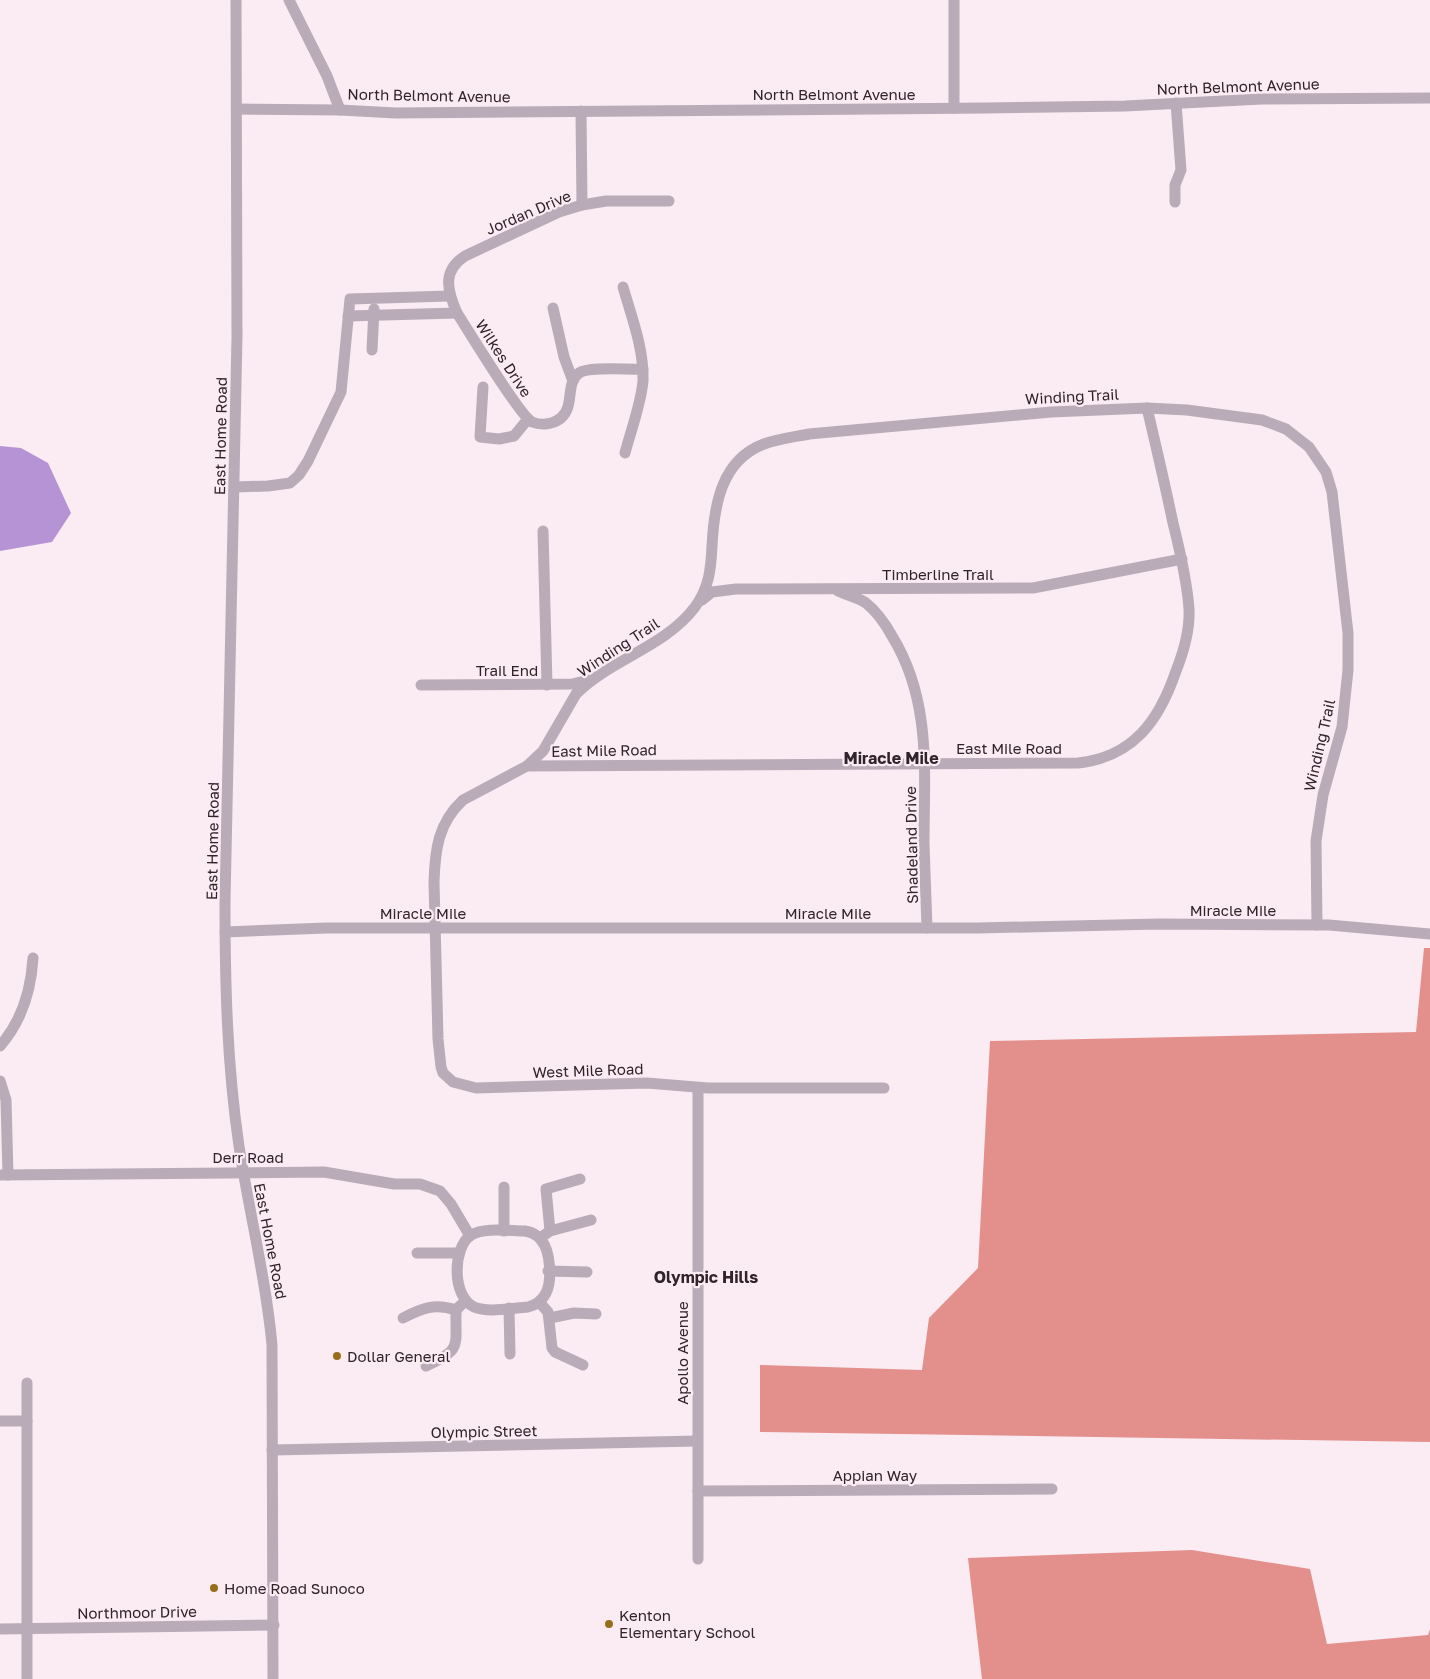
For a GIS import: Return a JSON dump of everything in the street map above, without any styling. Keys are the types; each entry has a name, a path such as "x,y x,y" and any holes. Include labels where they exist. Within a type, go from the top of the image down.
{"street":[{"name":"East Home Road","path":"236,0 235,487 225,932 229,1053 243,1172 268,1304 272,1345 273,1679"},
{"path":"289,0 327,76 340,110"},
{"path":"954,0 954,108"},
{"name":"North Belmont Avenue","path":"237,109 396,112 954,108 1262,99 1430,98"},
{"path":"1175,202 1175,185 1181,170 1176,103"},
{"path":"581,111 582,205"},
{"name":"Jordan Drive","path":"457,312 449,296 447,284 452,267 465,256 559,212 582,205 606,201 669,201"},
{"path":"623,287 642,355 643,370 642,384 625,452"},
{"path":"235,487 282,485 290,483 299,475 336,407 340,392 350,298 449,296"},
{"path":"372,350 374,298"},
{"path":"483,388 480,436 499,439 514,436 528,419 540,424 547,424 562,417 570,405 573,381 564,357 553,308"},
{"path":"348,316 457,312"},
{"name":"Wilkes Drive","path":"457,312 528,419"},
{"path":"573,381 579,373 584,371 643,370"},
{"name":"East Mile Road","path":"436,928 435,858 438,838 446,819 463,800 527,766 1078,763 1105,758 1129,745 1156,716 1180,661 1189,622 1182,559 1147,408"},
{"name":"Winding Trail","path":"527,766 543,751 576,694 593,679 661,639 696,605 708,583 715,507 722,484 746,455 765,444 809,434 1059,411 1147,408 1233,416 1274,424 1286,429 1309,447 1329,480 1347,610 1348,670 1342,727 1319,814 1315,872 1317,925"},
{"path":"543,530 547,685"},
{"name":"Timberline Trail","path":"696,605 712,592 720,590 1034,588 1182,559"},
{"name":"Shadeland Drive","path":"833,589 866,603 887,628 901,650 913,679 920,709 925,763 924,845 928,928"},
{"name":"Trail End","path":"421,686 572,684 593,679"},
{"name":"Miracle Mile","path":"225,932 326,928 928,928 1159,924 1317,925 1381,928 1430,934"},
{"name":"West Mile Road","path":"436,928 439,1059 444,1073 453,1082 476,1088 647,1083 698,1088 884,1088"},
{"path":"0,1046 12,1031 26,1003 32,982 33,958"},
{"path":"0,1081 6,1100 4,1175"},
{"name":"Apollo Avenue","path":"698,1088 698,1559"},
{"name":"Derr Road","path":"4,1175 324,1172 394,1184 420,1184 431,1186 440,1191 451,1204 470,1236"},
{"path":"550,1231 546,1189 580,1179"},
{"path":"504,1187 504,1231"},
{"path":"540,1238 550,1231 591,1220"},
{"path":"525,1230 540,1238 548,1254 546,1293 539,1302 528,1308 482,1309 472,1306 465,1300 459,1283 459,1253 470,1236 479,1232 504,1231 525,1230"},
{"path":"417,1253 459,1253"},
{"path":"548,1271 586,1272"},
{"path":"426,1366 454,1351 456,1344 456,1310 465,1300"},
{"path":"539,1302 548,1312 550,1318 552,1348 555,1352 583,1365"},
{"path":"403,1318 423,1308 437,1306 456,1310"},
{"path":"509,1308 510,1354"},
{"path":"550,1318 574,1313 596,1314"},
{"path":"27,1383 27,1679"},
{"path":"0,1422 27,1421"},
{"name":"Olympic Street","path":"272,1450 697,1442"},
{"name":"Appian Way","path":"698,1490 1052,1489"},
{"name":"Northmoor Drive","path":"0,1629 274,1625"}],"shaded area":[{"path":"0,446 21,448 48,463 71,513 52,542 0,551"},
{"path":"1424,948 1430,948 1430,1442 760,1432 760,1365 922,1370 929,1318 978,1268 990,1041 1416,1032"},
{"path":"1192,1550 1310,1569 1327,1644 1428,1635 1430,1629 1430,1679 982,1679 968,1558"}],"place":[{"name":"Dollar General","path":"337,1356"},
{"name":"Home Road Sunoco","path":"214,1588"},
{"name":"Kenton Elementary School","path":"609,1624"}],"district":[{"name":"Miracle Mile","path":"891,758"},
{"name":"Olympic Hills","path":"706,1277"}]}
